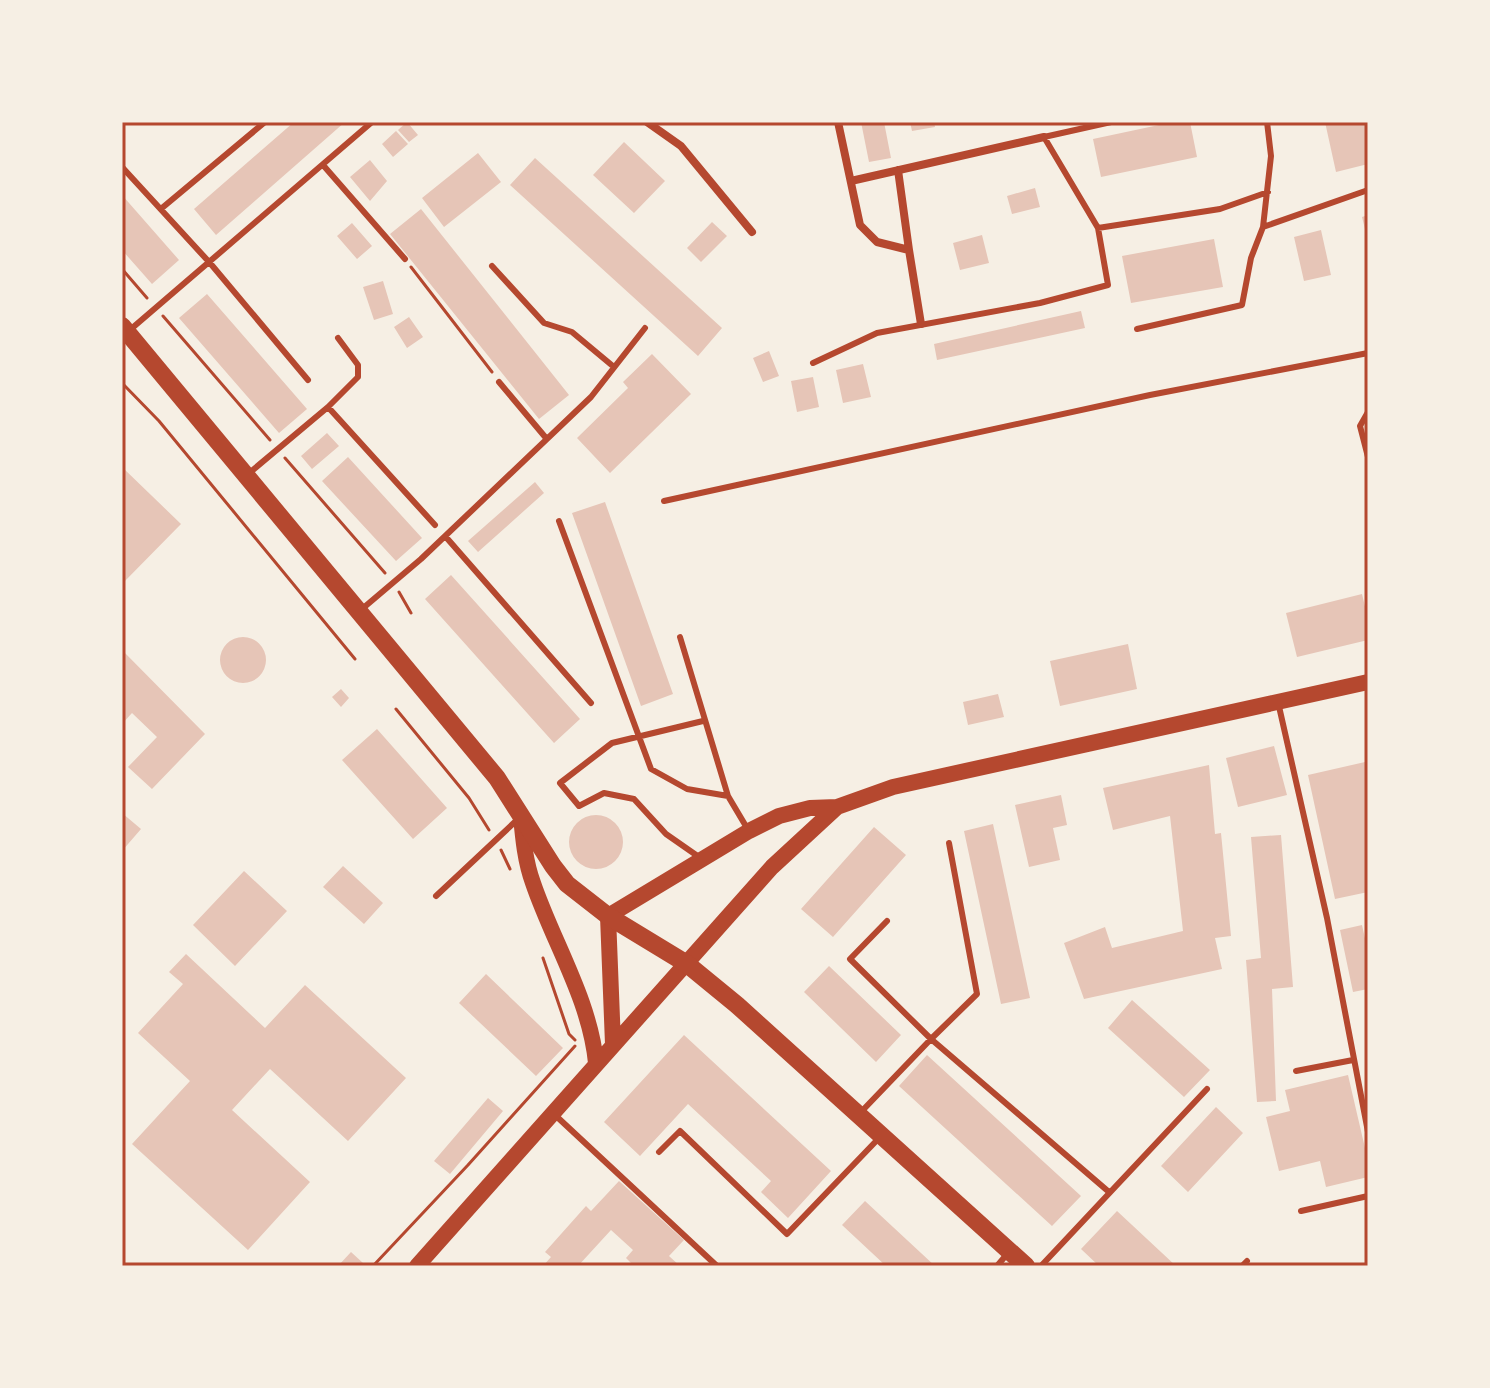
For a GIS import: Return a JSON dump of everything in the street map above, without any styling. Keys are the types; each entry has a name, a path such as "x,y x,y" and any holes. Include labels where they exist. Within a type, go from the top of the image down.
{"main road":[{"path":"125,329 497,778 567,884 608,916 687,964 883,1134 1026,1266"},
{"path":"608,916 779,816 810,808 837,807 893,787 1368,682"},
{"path":"417,1266 772,867 837,807"},
{"path":"521,816 532,881 594,1035 596,1063"},
{"path":"608,916 613,1044"}],"street":[{"path":"647,122 681,146 752,232"},
{"path":"838,122 860,225 877,242 909,250"},
{"path":"851,181 1044,137"},
{"path":"898,170 921,324"}],"lane":[{"path":"162,208 265,122"},
{"path":"125,329 210,263 372,122"},
{"path":"813,363 877,333 1040,303 1108,285 1098,228 1044,137 1111,122"},
{"path":"1137,329 1242,305 1251,258 1263,227 1268,192 1271,156 1267,122"},
{"path":"323,165 405,259"},
{"path":"122,167 162,208 308,380"},
{"path":"1263,227 1368,190"},
{"path":"1098,228 1220,209 1268,192"},
{"path":"492,266 544,323 572,332 614,367"},
{"path":"360,610 394,584 591,397 645,328"},
{"path":"247,475 328,407 358,377 358,365 338,338"},
{"path":"664,501 1150,395 1368,353"},
{"path":"499,382 546,438"},
{"path":"328,407 435,525"},
{"path":"1368,412 1360,426 1368,457"},
{"path":"559,521 651,769 687,789 728,796"},
{"path":"445,536 591,703"},
{"path":"680,637 728,796 749,831"},
{"path":"1278,702 1327,918 1368,1132"},
{"path":"702,859 666,834 634,799 604,793 579,806 560,783 612,743 703,721"},
{"path":"436,896 521,816"},
{"path":"859,1113 977,994 949,843"},
{"path":"887,921 850,959 931,1039 1109,1192"},
{"path":"1296,1071 1353,1060"},
{"path":"1041,1266 1207,1089"},
{"path":"552,1113 717,1266"},
{"path":"659,1152 680,1131 787,1234 883,1134"},
{"path":"1301,1211 1368,1196"},
{"path":"997,1266 1010,1251"}],"path":[{"path":"405,259 499,382"},
{"path":"122,383 159,421 355,659"},
{"path":"396,709 469,798 495,838 509,869"},
{"path":"373,1266 577,1043 569,1034 540,949"}],"building":[{"path":"294,122 345,122 216,235 194,209"},
{"path":"407,122 418,135 409,142 398,130"},
{"path":"861,122 884,122 891,158 869,162"},
{"path":"910,122 934,122 935,127 912,131"},
{"path":"1173,122 1190,122 1197,157 1101,177 1093,139"},
{"path":"1325,122 1368,122 1368,164 1336,172"},
{"path":"396,131 408,144 393,157 382,144"},
{"path":"624,142 665,181 634,213 593,175"},
{"path":"478,153 501,182 444,227 422,198"},
{"path":"535,158 722,328 698,356 510,185"},
{"path":"370,160 387,181 370,201 350,177"},
{"path":"1035,188 1040,207 1012,214 1007,196"},
{"path":"122,195 179,260 152,284 122,250"},
{"path":"421,209 569,395 539,419 390,234"},
{"path":"1368,215 1368,237 1367,237 1362,217"},
{"path":"712,222 727,236 701,262 687,248"},
{"path":"352,223 372,246 357,259 337,236"},
{"path":"1321,230 1331,275 1304,281 1294,237"},
{"path":"982,235 989,263 960,270 953,243"},
{"path":"1214,239 1223,287 1131,303 1122,256"},
{"path":"383,281 393,314 374,320 363,287"},
{"path":"207,294 307,409 279,433 179,318"},
{"path":"1081,311 1085,328 937,360 934,344"},
{"path":"409,317 423,337 407,348 394,327"},
{"path":"769,351 779,376 763,382 753,358"},
{"path":"652,354 691,394 610,473 577,438 628,388 623,382"},
{"path":"863,364 871,397 843,403 836,370"},
{"path":"813,377 819,407 797,412 791,381"},
{"path":"327,433 339,446 312,469 301,456"},
{"path":"348,457 422,538 396,561 322,481"},
{"path":"122,467 181,524 122,584"},
{"path":"535,482 544,493 478,552 468,541"},
{"path":"605,502 673,694 641,706 572,513"},
{"path":"451,575 580,719 554,743 425,599"},
{"path":"1362,594 1368,619 1368,640 1297,657 1286,613"},
{"path":"243,637 259,644 266,660 259,676 243,683 227,676 220,660 227,644"},
{"path":"1128,644 1137,689 1060,706 1050,661"},
{"path":"122,650 205,734 152,789 128,767 157,737 132,713 122,724"},
{"path":"341,689 349,698 341,707 332,697"},
{"path":"998,694 1004,717 968,725 963,702"},
{"path":"377,729 447,808 413,839 342,760"},
{"path":"1274,746 1287,795 1238,807 1226,758"},
{"path":"1365,762 1368,777 1368,892 1335,899 1308,775"},
{"path":"1209,765 1215,834 1221,833 1231,936 1215,938 1222,969 1084,999 1064,943 1105,927 1112,948 1183,931 1170,816 1113,830 1103,788"},
{"path":"1061,795 1067,825 1053,828 1060,860 1029,867 1015,805"},
{"path":"122,813 141,829 122,851"},
{"path":"596,815 615,823 623,842 615,861 596,869 577,861 569,842 577,823"},
{"path":"993,824 1030,998 1001,1004 964,831"},
{"path":"874,827 906,855 833,937 801,909"},
{"path":"1281,835 1293,987 1272,989 1276,1101 1257,1102 1246,960 1261,958 1251,837"},
{"path":"343,866 383,903 364,924 323,887"},
{"path":"244,871 287,911 235,966 193,925"},
{"path":"1362,925 1368,952 1368,989 1353,992 1340,930"},
{"path":"186,954 265,1028 305,985 406,1078 348,1141 270,1069 232,1110 310,1182 248,1250 132,1144 190,1081 138,1033 183,984 169,972"},
{"path":"829,966 901,1035 876,1062 804,992"},
{"path":"486,974 563,1048 536,1076 459,1003"},
{"path":"1132,1000 1210,1070 1184,1097 1108,1028"},
{"path":"684,1035 831,1171 788,1218 761,1192 771,1181 688,1104 640,1156 604,1122"},
{"path":"927,1055 1081,1196 1052,1226 899,1086"},
{"path":"1348,1075 1368,1161 1368,1177 1326,1187 1320,1161 1279,1171 1266,1117 1290,1111 1285,1090"},
{"path":"488,1098 503,1111 450,1174 434,1161"},
{"path":"1216,1107 1243,1133 1188,1192 1161,1166"},
{"path":"619,1181 684,1240 669,1256 680,1266 634,1266 626,1258 633,1250 611,1230 578,1266 543,1266 551,1257 545,1252 586,1206 591,1211"},
{"path":"865,1201 935,1266 886,1266 842,1225"},
{"path":"1117,1211 1176,1266 1099,1266 1081,1249"},
{"path":"351,1252 363,1263 360,1266 338,1266"}]}
